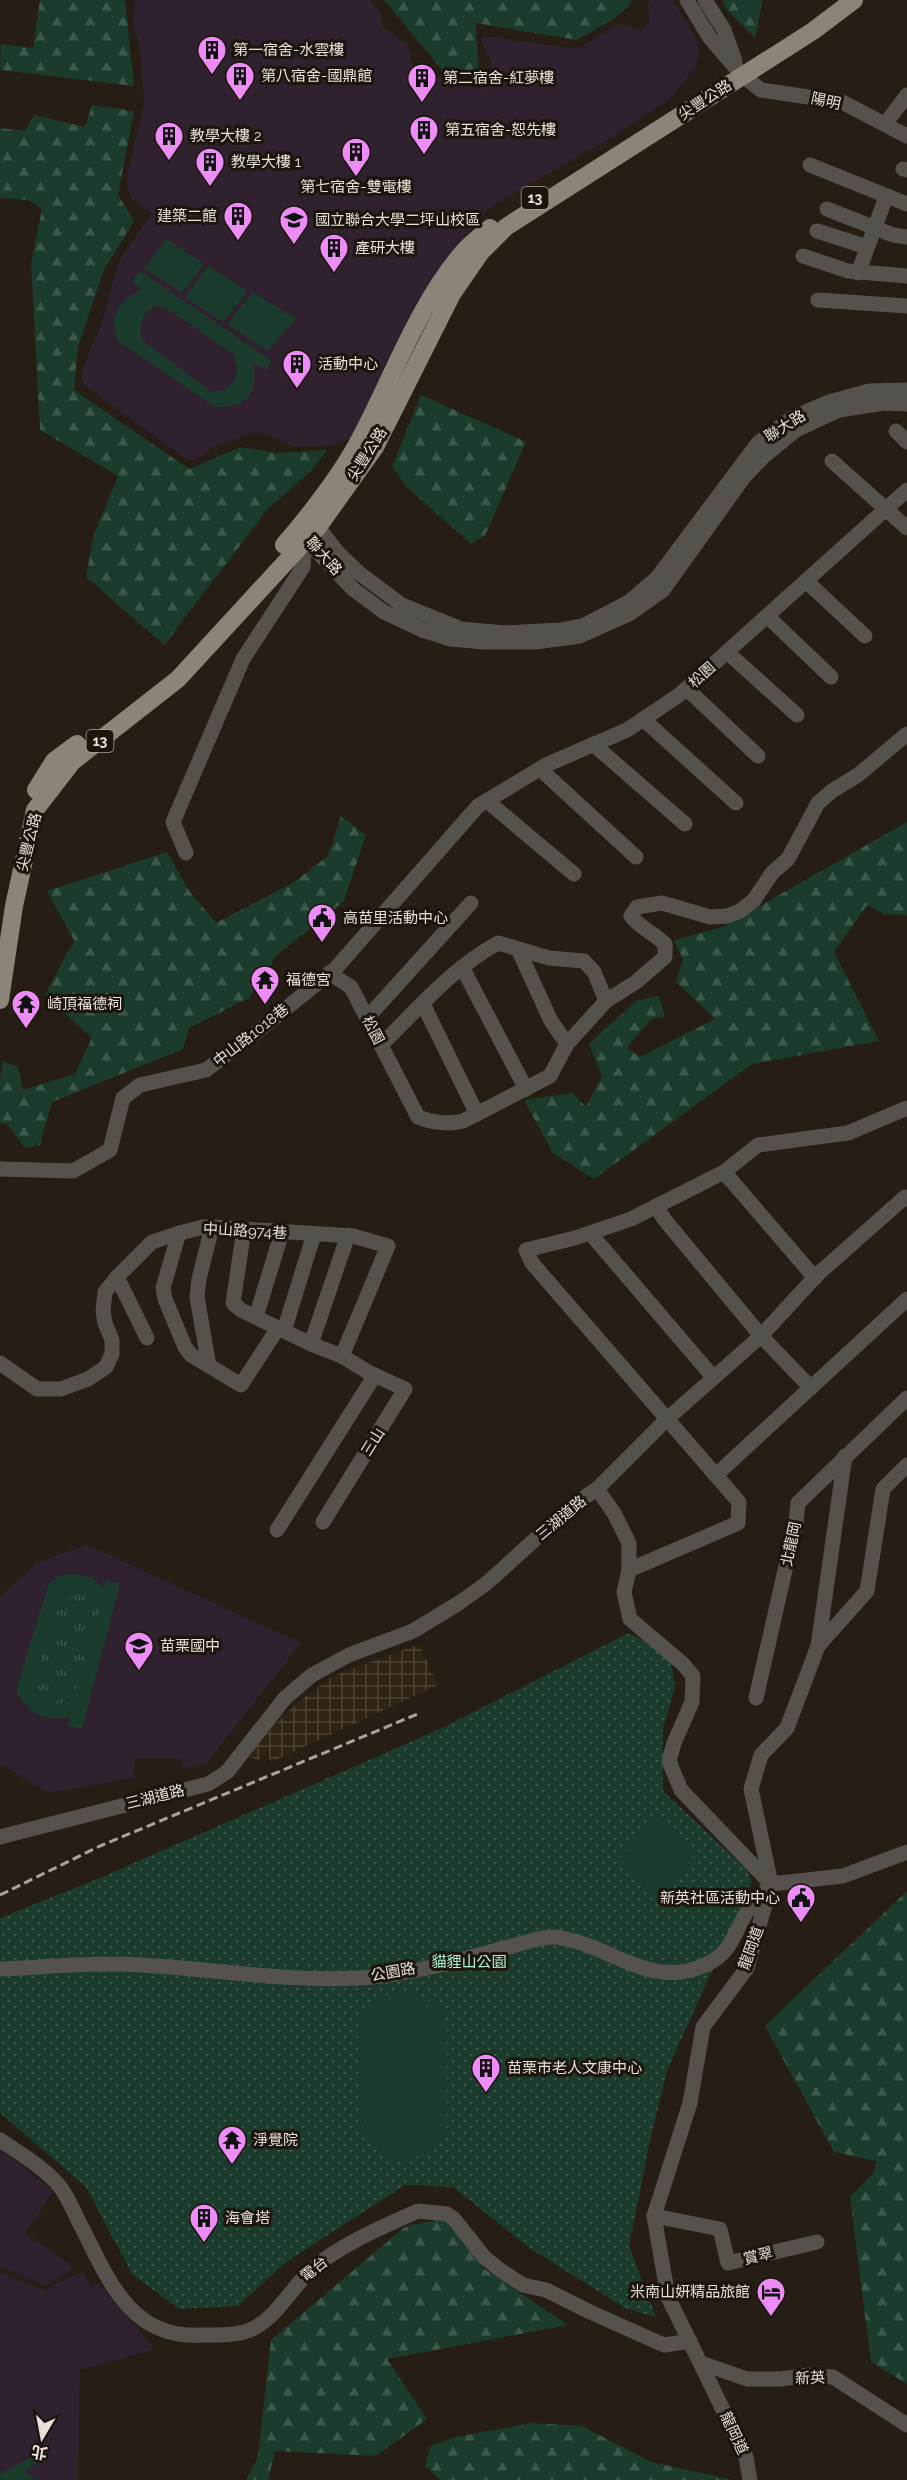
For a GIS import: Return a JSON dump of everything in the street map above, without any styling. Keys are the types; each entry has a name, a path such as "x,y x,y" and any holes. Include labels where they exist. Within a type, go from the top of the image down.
{"main road":[{"name":"尖豐公路","path":"0,927 9,873 26,807 59,766 178,679 308,530 375,447 452,294 481,252 506,227 740,71 837,0"},
{"name":"尖豐公路","path":"740,71 813,31 854,0"},
{"name":"尖豐公路","path":"0,1000 14,906 35,810 59,766"}],"street":[{"name":"陽明","path":"687,0 710,38 761,90 842,102 907,136"},
{"path":"705,0 724,30 740,71"},
{"path":"885,124 907,95"},
{"path":"810,165 907,204"},
{"path":"858,273 886,197"},
{"path":"827,209 907,237"},
{"path":"817,231 867,248"},
{"path":"803,256 858,273 907,276"},
{"path":"818,300 907,306"},
{"name":"聯大路","path":"308,530 359,573 402,605 461,628 504,633 561,630 583,626 629,602 657,578 759,443 792,418 829,402 869,391 907,390"},
{"name":"聯大路","path":"308,530 353,589 384,612 422,630 451,639 484,642 535,642 580,636 628,614 663,590 744,477 763,457 796,430 839,410 885,403 907,404"},
{"path":"832,461 907,528"},
{"name":"松園","path":"907,490 687,688 627,730 540,769 478,806 329,973 351,987 418,1117 433,1122 452,1124 463,1121 550,1076 567,1044 606,1001 636,982 665,957 665,944 655,934 638,925 631,916 637,907 662,903 710,917 727,916 740,911 754,900 772,873 788,859 818,803 832,791 858,775 907,734"},
{"path":"186,853 173,822 243,659 303,567 308,530"},
{"path":"806,581 865,636"},
{"path":"767,616 831,677"},
{"path":"727,652 796,715"},
{"path":"687,688 758,756"},
{"path":"643,719 736,803"},
{"path":"593,744 685,824"},
{"path":"540,769 636,857"},
{"path":"487,801 574,874"},
{"path":"367,1018 471,903"},
{"path":"381,1045 462,967 498,943 549,958 584,961 594,972 606,1001"},
{"path":"518,949 551,1022 567,1044"},
{"path":"462,967 526,1089"},
{"name":"中山路1018巷","path":"0,1169 73,1171 110,1150 123,1098 140,1085 206,1070 329,973"},
{"path":"423,1004 477,1114"},
{"path":"629,1570 738,1523 739,1502 532,1263 526,1250 590,1233 631,1219 724,1172 758,1145 848,1133 907,1108"},
{"path":"724,1172 815,1278"},
{"path":"597,1489 667,1419 760,1336 815,1278 905,1197 907,1199"},
{"path":"656,1206 664,1219 760,1336 811,1388"},
{"name":"中山路974巷","path":"0,1363 37,1389 61,1389 87,1379 106,1366 112,1354 103,1311 105,1292 152,1242 203,1227 348,1235 388,1246 342,1356"},
{"path":"209,1366 197,1297 212,1227"},
{"name":"三山","path":"244,1229 233,1303 281,1330 342,1356 405,1389 323,1522"},
{"path":"179,1233 163,1288 165,1299 185,1347 191,1355 241,1385 281,1330 314,1234"},
{"path":"256,1317 282,1233"},
{"path":"590,1233 713,1377"},
{"path":"311,1344 348,1235"},
{"path":"117,1277 147,1338"},
{"path":"716,1474 907,1299"},
{"path":"278,1530 375,1375"},
{"name":"北龍岡","path":"756,1698 796,1522 798,1503 907,1398"},
{"path":"818,1646 845,1456"},
{"name":"龍岡道","path":"750,2480 746,2457 668,2297 654,2216 690,2103 703,2027 747,1968 771,1884 751,1789 761,1755 787,1728 818,1646 867,1591 883,1489 907,1465"},
{"name":"三湖道路","path":"0,1837 208,1784 227,1772 285,1698 312,1675 349,1655 413,1631 459,1603 487,1583 573,1505 597,1489 614,1514 629,1543 629,1570 624,1592 630,1619 683,1664 693,1676 692,1702 674,1743 669,1761 681,1790 771,1884"},
{"path":"771,1884 843,1876 907,1852"},
{"name":"公園路","path":"0,1969 98,1964 140,1965 280,1977 359,1978 394,1974 552,1936 593,1947 654,1972 679,1973 706,1965 731,1946 747,1912 771,1884"},
{"name":"電台","path":"0,2140 31,2160 55,2181 71,2206 120,2299 155,2328 172,2334 186,2336 231,2334 251,2330 274,2311 301,2279 332,2254 418,2211 426,2211 447,2214 454,2219 484,2257 523,2284 546,2290 664,2345 690,2341"},
{"name":"賞翠","path":"654,2216 720,2229 728,2263 817,2241"},
{"name":"新英","path":"701,2363 747,2379 781,2379 809,2375 833,2377 907,2425"}],"shaded area":[{"name":"國立聯合大學二坪山校區","path":"135,0 370,0 381,13 382,26 408,45 414,70 482,89 492,80 492,64 481,40 484,36 578,49 618,24 641,30 650,22 647,6 651,0 673,0 697,40 699,53 695,68 668,100 609,139 493,205 469,230 434,278 353,438 331,445 296,447 262,433 250,433 214,446 194,461 188,460 85,386 81,377 87,356 100,328 119,261 152,213 132,199 127,188 128,172 144,103 139,44 133,24"},
{"name":"苗栗國中","path":"87,1545 301,1643 206,1764 184,1768 179,1758 135,1758 133,1778 49,1793 0,1764 0,1597 36,1563"},
{"path":"419,1644 438,1685 271,1762 267,1754 257,1760 250,1757 250,1750 297,1703 333,1676"},
{"path":"0,2149 54,2191 25,2233 74,2267 46,2286 0,2267"},
{"path":"0,2272 46,2291 82,2272 91,2287 99,2283 155,2349 80,2370 78,2480 0,2480"}],"green space":[{"path":"40,0 125,0 134,86 0,70 1,44 33,48"},
{"path":"384,0 632,0 627,8 615,18 577,40 476,23 479,78 444,72"},
{"path":"722,0 763,0 755,38 727,10"},
{"path":"92,105 134,111 118,195 134,221 104,270 78,347 74,390 189,469 241,447 275,453 327,450 312,470 267,510 164,645 86,577 94,534 118,476 40,430 31,263 42,209 28,200 0,198 0,128 25,131 34,115 85,127"},
{"path":"167,239 204,264 182,293 144,268"},
{"path":"208,266 247,291 223,322 185,297"},
{"path":"140,271 272,361 266,370 253,363 254,384 248,397 235,405 215,407 117,340 115,315 127,298 142,289 132,282","holes":["156,306 165,307 233,354 237,368 231,385 220,391 212,392 142,340 140,331 144,314"]},
{"path":"253,292 296,319 267,351 227,324"},
{"path":"421,395 526,442 485,536 471,544 407,487 392,467"},
{"path":"341,816 366,835 344,901 276,956 249,998 189,1028 183,1049 52,1102 40,1145 25,1148 7,1124 0,1123 0,1080 3,1061 18,1067 23,1090 75,1074 92,1038 45,995 75,942 47,891 167,852 190,892 216,923 294,882 328,856"},
{"path":"907,822 907,915 884,914 867,905 834,952 879,1041 752,1064 594,1179 553,1153 524,1100 572,1093 586,1107 602,1076 589,1044 636,1001 659,996 665,1017 651,1019 627,1048 640,1057 715,1019 676,982 683,959 674,940 723,927"},
{"path":"72,1573 92,1578 103,1588 106,1580 120,1584 82,1729 68,1726 69,1717 52,1718 37,1714 25,1704 16,1690 49,1583 60,1576","holes":["77,1589 88,1590 96,1597 101,1613 74,1695 66,1702 56,1705 42,1700 36,1692 34,1682 60,1599 67,1592"]},
{"path":"72,1589 88,1591 96,1597 101,1612 74,1695 61,1704 46,1703 36,1692 34,1682 60,1599"},
{"name":"貓貍山公園","path":"629,1633 670,1654 675,1687 663,1729 663,1791 747,1870 752,1882 667,2071 650,2141 629,2246 656,2317 625,2308 528,2247 453,2187 405,2185 286,2262 238,2306 179,2309 132,2274 86,2187 0,2113 0,1918 95,1880 440,1729"},
{"path":"656,1819 696,1854 657,1897 619,1859"},
{"path":"907,1891 907,2384 871,2362 850,2197 874,2172 876,2161 834,2152 765,2026"},
{"path":"398,1992 420,1997 433,2003 444,2014 447,2021 447,2126 431,2149 420,2156 400,2160 391,2158 369,2142 362,2126 358,2025 369,2008 385,1996"},
{"path":"447,2218 483,2268 568,2325 387,2359 427,2419 376,2456 275,2451 268,2480 246,2480 258,2457 271,2340 406,2226"},
{"path":"532,2423 582,2426 651,2462 733,2480 441,2480 425,2466 430,2446 456,2437"},
{"path":"35,2455 39,2460 25,2472 36,2480 0,2480 0,2474"}],"railway":[{"path":"0,1895 100,1846 420,1713"}],"place":[{"name":"第一宿舍-水雲樓","path":"212,76"},
{"name":"第八宿舍-國鼎館","path":"240,102"},
{"name":"第二宿舍-紅夢樓","path":"422,104"},
{"name":"第五宿舍-恕先樓","path":"424,156"},
{"name":"教學大樓 2","path":"169,162"},
{"name":"第七宿舍-雙電樓","path":"356,178"},
{"name":"教學大樓 1","path":"210,188"},
{"name":"建築二館","path":"238,242"},
{"name":"國立聯合大學二坪山校區","path":"294,246"},
{"name":"產研大樓","path":"334,274"},
{"name":"活動中心","path":"297,390"},
{"name":"高苗里活動中心","path":"322,944"},
{"name":"福德宮","path":"265,1006"},
{"name":"崎頂福德祠","path":"26,1030"},
{"name":"苗栗國中","path":"139,1672"},
{"name":"新英社區活動中心","path":"801,1924"},
{"name":"苗栗市老人文康中心","path":"486,2094"},
{"name":"淨覺院","path":"232,2166"},
{"name":"海會塔","path":"204,2244"},
{"name":"米南山妍精品旅館","path":"771,2318"}]}
